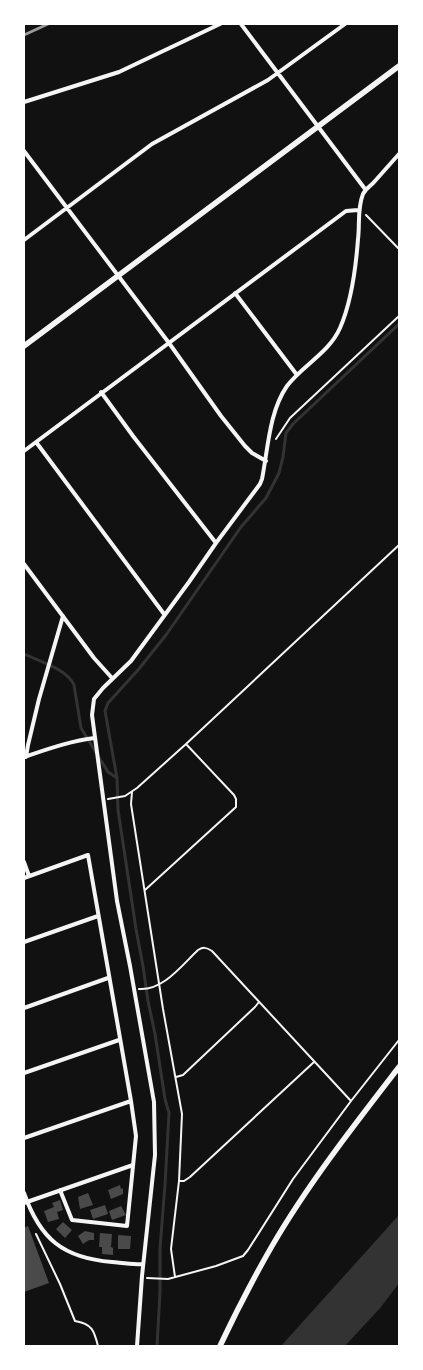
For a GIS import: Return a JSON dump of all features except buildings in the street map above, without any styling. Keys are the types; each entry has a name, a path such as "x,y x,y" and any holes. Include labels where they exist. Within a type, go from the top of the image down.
{"main road":[{"path":"24,346 399,66"},
{"path":"220,1346 241,1302 272,1245 310,1188 399,1067"}],"street":[{"path":"24,102 119,72 220,24"},
{"path":"241,24 365,190"},
{"path":"24,240 152,144 278,74 345,24"},
{"path":"24,150 169,343 221,416 245,446 252,453 266,461"},
{"path":"137,1346 143,1264 155,1155 154,1102 117,901 92,706 94,699 112,678 131,661 216,542 260,484 275,414 287,387 297,375 327,348 340,328 354,274 359,226 359,204 365,190 374,183 399,154"},
{"path":"24,451 101,392 346,211 358,210"},
{"path":"236,293 297,375"},
{"path":"101,392 157,468 216,542"},
{"path":"36,442 164,614"},
{"path":"24,564 112,678"},
{"path":"25,757 39,699 63,616"},
{"path":"25,757 56,745 77,740 95,738"},
{"path":"24,878 88,855 136,1136 126,1226 72,1220 60,1190"},
{"path":"24,862 29,876"},
{"path":"24,942 98,916"},
{"path":"24,1008 108,978"},
{"path":"24,1073 119,1040"},
{"path":"24,1138 131,1101"},
{"path":"26,1202 133,1165"},
{"path":"24,1193 26,1202 36,1221 46,1235 65,1250 90,1260 133,1265 143,1264"}],"path":[{"path":"358,210 366,215 399,249"},
{"path":"274,440 290,418 399,316"},
{"path":"103,799 125,796 132,792 186,744 399,545"},
{"path":"145,890 236,806 236,799 234,795 186,744"},
{"path":"132,792 131,804 159,985 182,1114 179,1181 171,1248 175,1277"},
{"path":"133,988 142,989 164,983 198,950 208,948 351,1101"},
{"path":"176,1077 183,1075 259,1002"},
{"path":"153,1279 168,1279 216,1266 243,1256 293,1179 399,1040"},
{"path":"179,1181 184,1181 190,1177 314,1061"},
{"path":"34,1229 60,1284 75,1321 85,1322 93,1330 98,1346"}],"shaded area":[{"path":"399,1215 399,1283 381,1307 345,1346 281,1346"}],"waterway":[{"path":"157,1346 160,1292 160,1248 169,1113 165,1099 136,929 118,810 117,778 105,711 108,703 138,670 166,635 241,527 266,498 279,473 286,433 293,424 399,324"},
{"path":"24,654 52,666 70,679 74,685 81,728 108,772 117,778"}],"railway":[{"path":"24,35 48,24"}]}
